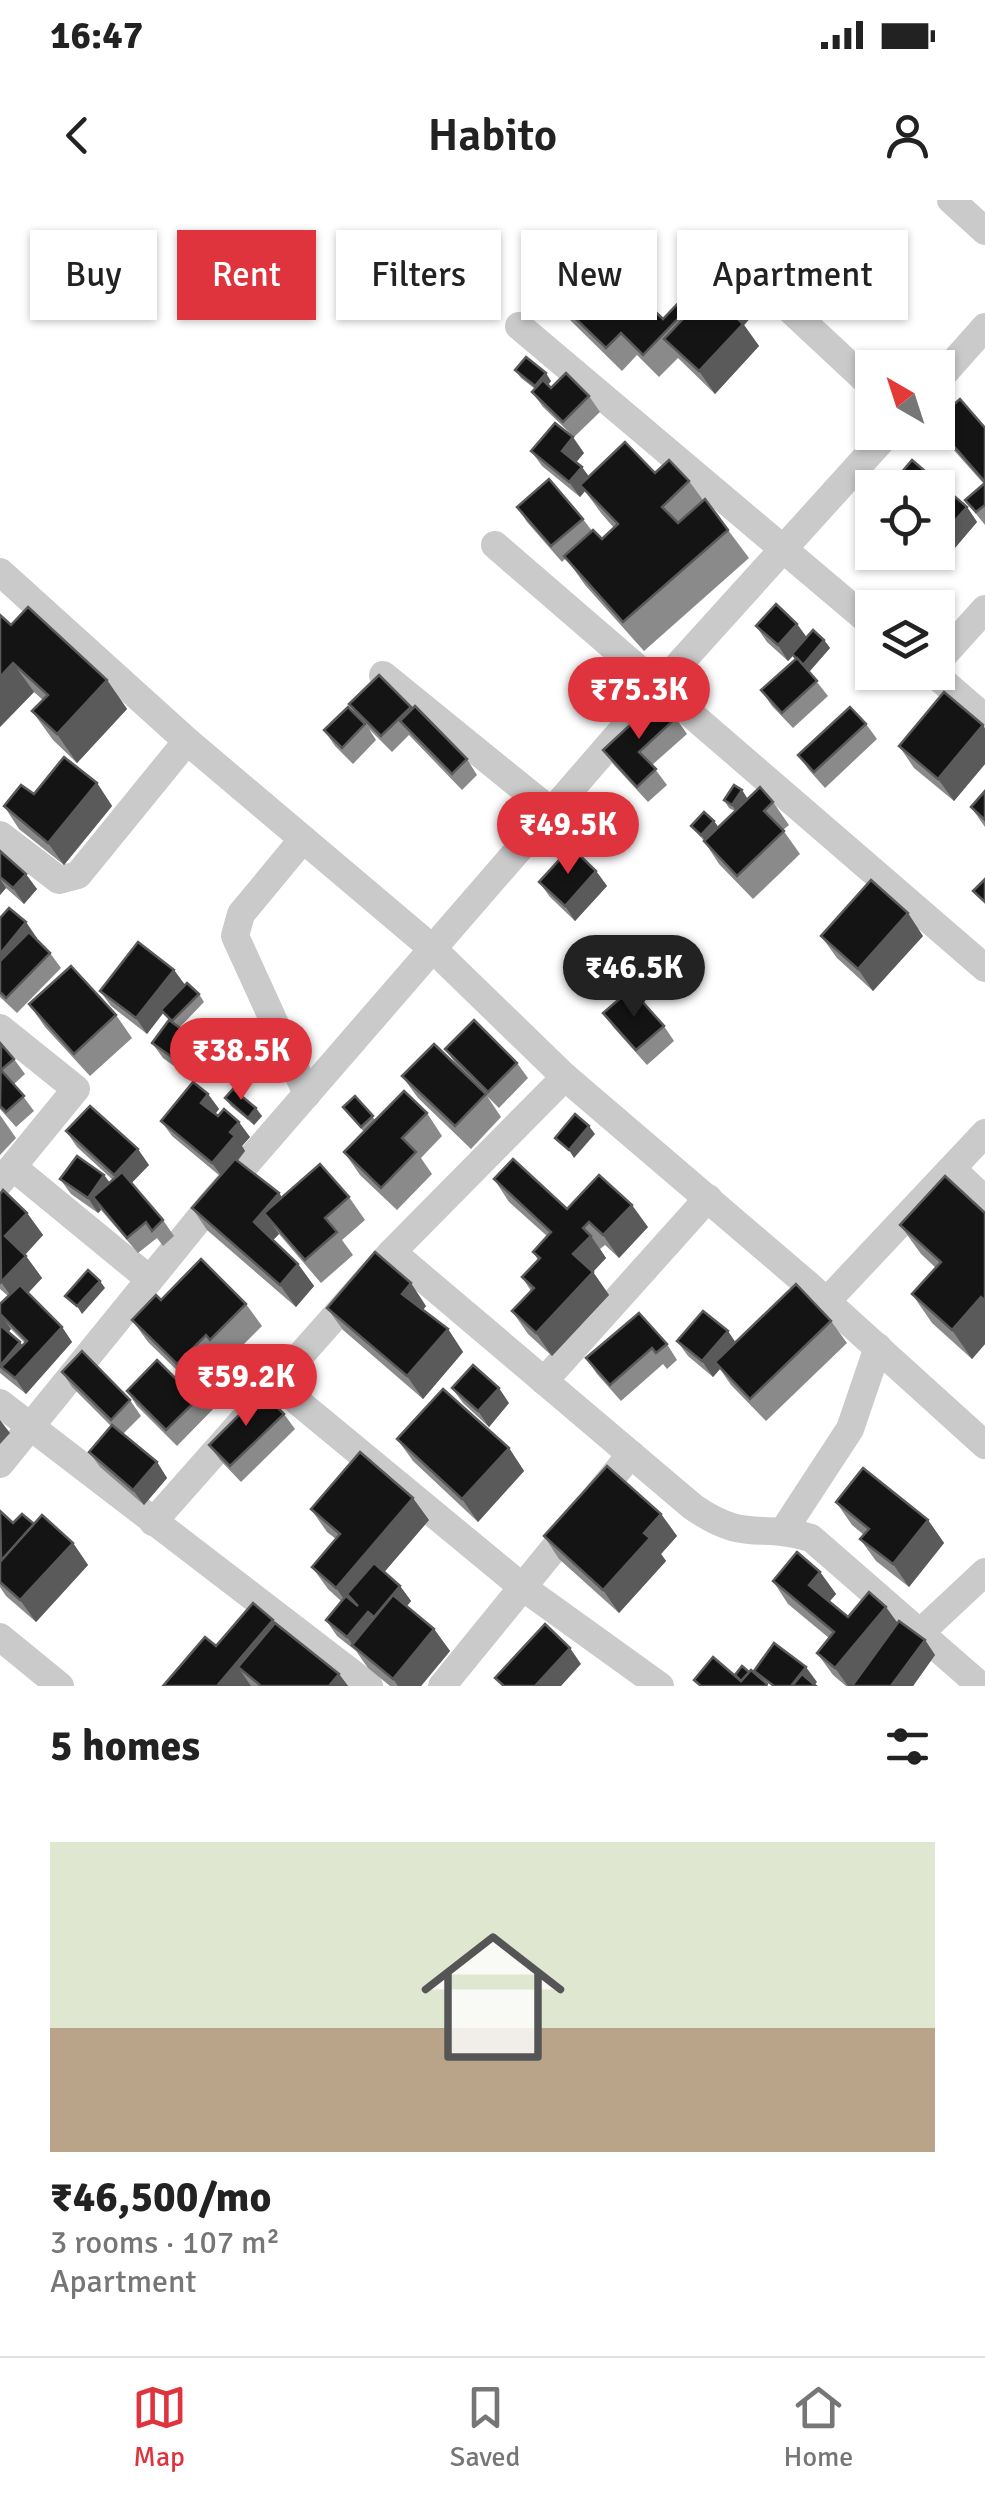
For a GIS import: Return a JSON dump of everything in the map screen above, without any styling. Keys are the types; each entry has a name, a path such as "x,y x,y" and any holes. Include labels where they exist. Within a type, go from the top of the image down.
{"street":[{"path":"951,200 985,231"},
{"path":"801,320 855,370"},
{"path":"519,326 855,610"},
{"path":"955,361 985,327"},
{"path":"0,1464 148,1278 782,548 872,450"},
{"path":"495,545 985,968"},
{"path":"0,572 187,741 433,949 564,1078 878,1346 985,1445"},
{"path":"955,643 985,609"},
{"path":"383,675 552,812"},
{"path":"953,690 985,718"},
{"path":"0,835 59,880 78,874 187,741"},
{"path":"303,839 241,914 235,936 307,1094"},
{"path":"0,1028 76,1090 7,1175 148,1278"},
{"path":"153,1522 392,1252 564,1078"},
{"path":"826,1302 985,1133"},
{"path":"952,1169 985,1200"},
{"path":"544,1381 708,1198"},
{"path":"392,1252 722,1527 751,1534 784,1530 810,1538 981,1686"},
{"path":"784,1530 850,1429 878,1346"},
{"path":"274,1382 521,1586 660,1686"},
{"path":"0,1403 369,1686"},
{"path":"442,1686 632,1454"},
{"path":"922,1632 985,1572"},
{"path":"0,1638 60,1686"}],"building":[{"path":"677,304 677,320 643,355 621,333 606,348 577,320 657,320 657,313 663,319"},
{"path":"682,320 739,320 743,324 699,371 664,339"},
{"path":"526,357 546,373 535,386 515,370"},
{"path":"566,373 589,396 563,422 532,392 543,380 551,388"},
{"path":"960,399 985,428 985,482 955,448 955,403"},
{"path":"555,423 573,437 562,451 582,467 569,482 531,451"},
{"path":"625,442 655,473 669,460 689,481 662,507 678,523 705,499 728,530 623,622 564,556 593,530 602,539 618,524 580,485"},
{"path":"912,460 924,470 904,470"},
{"path":"549,479 583,519 551,546 517,507"},
{"path":"985,483 985,505 976,512 965,500"},
{"path":"955,497 967,507 955,520"},
{"path":"776,604 797,624 778,645 756,626"},
{"path":"28,607 107,680 57,734 32,711 48,695 13,663 0,677 0,615 11,625"},
{"path":"813,630 824,640 803,665 792,654"},
{"path":"797,658 817,681 782,713 761,690"},
{"path":"379,675 411,707 381,736 349,704"},
{"path":"944,692 983,725 938,779 899,746"},
{"path":"658,699 676,718 639,752 656,769 637,787 603,750"},
{"path":"415,706 467,759 452,774 400,721"},
{"path":"348,707 365,724 342,748 324,730"},
{"path":"850,707 866,724 814,772 798,755"},
{"path":"64,757 97,783 48,843 4,806 21,785 34,794"},
{"path":"734,785 742,790 732,805 724,800"},
{"path":"760,787 773,802 764,811 784,831 737,876 704,841"},
{"path":"985,791 985,820 971,807"},
{"path":"704,812 714,821 701,835 691,826"},
{"path":"571,847 596,871 565,906 539,882"},
{"path":"0,851 26,874 13,888 0,877"},
{"path":"985,879 985,902 973,891"},
{"path":"871,880 908,913 858,969 821,936"},
{"path":"9,908 26,922 0,954 0,918"},
{"path":"29,932 50,953 6,998 0,992 0,961"},
{"path":"138,942 174,970 136,1018 100,991"},
{"path":"71,966 116,1015 74,1054 29,1004"},
{"path":"187,983 199,994 172,1021 161,1010"},
{"path":"631,989 664,1026 636,1050 603,1013"},
{"path":"169,1020 199,1042 183,1065 152,1043"},
{"path":"474,1020 517,1063 488,1092 445,1049"},
{"path":"1,1044 14,1059 1,1070 24,1096 6,1112 0,1106"},
{"path":"434,1044 486,1094 455,1126 402,1076"},
{"path":"193,1082 208,1094 201,1103 218,1116 224,1109 239,1122 230,1132 235,1136 212,1163 161,1121"},
{"path":"233,1089 256,1108 248,1118 225,1098"},
{"path":"404,1091 427,1113 402,1138 416,1152 381,1188 344,1152"},
{"path":"355,1096 373,1116 361,1127 343,1107"},
{"path":"90,1106 138,1149 114,1175 66,1131"},
{"path":"575,1114 589,1126 569,1150 555,1138"},
{"path":"77,1156 104,1175 88,1198 60,1179"},
{"path":"235,1159 279,1193 254,1222 298,1264 280,1285 192,1208"},
{"path":"513,1159 567,1209 599,1175 632,1205 603,1235 589,1222 583,1228 591,1236 573,1254 593,1272 536,1333 512,1311 534,1288 522,1277 540,1258 533,1252 551,1232 494,1179"},
{"path":"320,1164 349,1197 325,1218 337,1232 305,1260 264,1213"},
{"path":"122,1172 163,1220 152,1231 146,1222 127,1238 93,1197"},
{"path":"945,1176 985,1213 985,1301 981,1297 952,1330 912,1294 941,1262 900,1225"},
{"path":"3,1190 27,1213 5,1236 26,1256 1,1282 0,1194"},
{"path":"375,1252 411,1283 402,1294 448,1329 407,1376 327,1308"},
{"path":"201,1259 246,1304 210,1340 206,1335 177,1364 132,1320 156,1295 161,1300"},
{"path":"88,1270 100,1281 77,1306 65,1296"},
{"path":"796,1284 831,1321 750,1399 715,1362"},
{"path":"20,1285 62,1327 15,1378 1,1367 27,1341 0,1314 0,1304"},
{"path":"703,1311 728,1331 702,1361 677,1341"},
{"path":"639,1313 667,1344 656,1353 652,1348 610,1385 586,1358"},
{"path":"0,1325 20,1342 0,1366"},
{"path":"82,1351 130,1400 111,1420 62,1372"},
{"path":"157,1360 186,1389 202,1373 213,1384 166,1430 127,1391"},
{"path":"473,1365 499,1388 478,1411 452,1388"},
{"path":"443,1389 509,1448 462,1499 397,1439"},
{"path":"262,1392 284,1414 230,1466 209,1445"},
{"path":"112,1425 157,1462 133,1490 89,1452"},
{"path":"360,1452 413,1498 336,1588 312,1567 340,1534 311,1509"},
{"path":"607,1466 661,1514 644,1533 650,1538 603,1590 544,1536"},
{"path":"863,1468 928,1520 893,1564 860,1539 869,1529 836,1502"},
{"path":"0,1511 13,1523 22,1514 34,1524 1,1561"},
{"path":"42,1515 73,1543 20,1600 0,1582 0,1562"},
{"path":"797,1552 820,1572 809,1585 848,1617 869,1592 886,1607 835,1668 817,1653 834,1632 773,1581"},
{"path":"374,1563 400,1586 374,1617 368,1612 347,1637 326,1620 346,1596 358,1606 347,1594"},
{"path":"393,1595 434,1629 393,1679 352,1645"},
{"path":"253,1603 273,1620 217,1686 163,1686 205,1637 216,1646"},
{"path":"899,1621 925,1640 891,1686 852,1686"},
{"path":"275,1623 339,1674 329,1686 261,1686 238,1667"},
{"path":"545,1624 570,1648 535,1686 504,1686 495,1678"},
{"path":"774,1643 806,1667 791,1686 774,1686 754,1671"},
{"path":"713,1657 741,1681 751,1670 766,1686 701,1686 694,1680"},
{"path":"742,1666 749,1672 741,1681 735,1675"},
{"path":"802,1674 816,1686 792,1686"}]}
